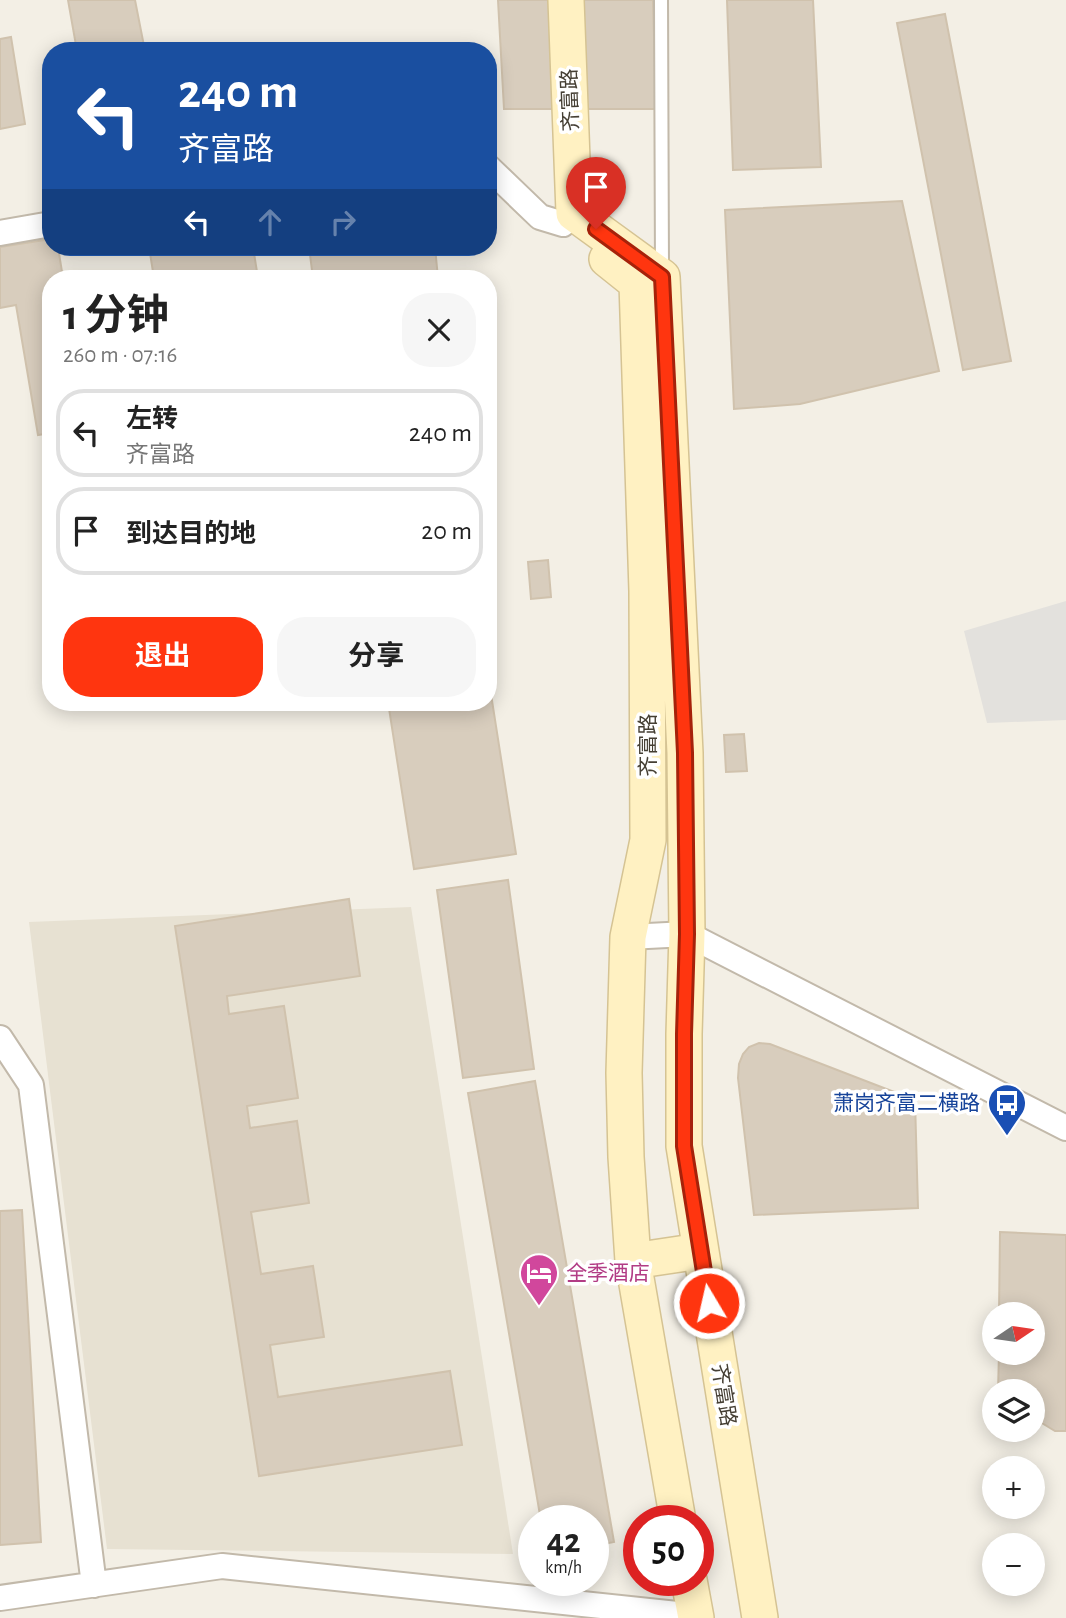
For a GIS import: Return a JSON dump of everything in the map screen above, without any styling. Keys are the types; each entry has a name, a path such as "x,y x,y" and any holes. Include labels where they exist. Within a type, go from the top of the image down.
{"main road":[{"name":"齐富路","path":"555,0 568,218"},
{"name":"齐富路","path":"566,0 568,218"},
{"path":"568,218 650,280"},
{"name":"齐富路","path":"650,280 685,753 687,934 684,1146 760,1618"},
{"name":"齐富路","path":"650,280 648,841 628,937 625,1157 633,1261 675,1505"},
{"path":"633,1261 700,1251"},
{"path":"692,1596 696,1617"}],"street":[{"path":"497,176 540,217 568,218"},
{"path":"0,233 42,226"},
{"path":"628,937 687,934 1066,1128"},
{"path":"0,1038 31,1085 94,1585"},
{"path":"0,1598 222,1566 696,1617"}],"lane":[{"path":"650,280 661,0"}],"shaded area":[{"path":"1066,601 1066,720 987,723 964,631"},
{"path":"411,907 513,1554 107,1549 29,922"}],"building":[{"path":"68,0 135,0 143,42 75,42"},
{"path":"498,0 653,0 656,109 504,109"},
{"path":"727,0 813,0 821,167 733,170"},
{"path":"945,14 1011,361 963,370 897,23"},
{"path":"11,37 25,124 0,129 0,39"},
{"path":"902,201 939,371 800,404 734,409 725,210"},
{"path":"42,240 42,256 59,256 62,270 42,270 42,434 38,435 16,305 0,308 0,247"},
{"path":"150,256 254,256 257,270 153,270"},
{"path":"310,256 436,256 437,270 312,270"},
{"path":"548,560 551,597 531,599 528,562"},
{"path":"389,711 494,711 516,854 414,869"},
{"path":"744,734 747,771 726,772 724,735"},
{"path":"508,880 534,1069 463,1078 437,890"},
{"path":"349,899 360,976 227,996 229,1014 284,1006 298,1098 247,1106 250,1128 297,1121 309,1203 251,1212 261,1274 313,1266 324,1337 270,1345 278,1397 450,1371 462,1445 259,1476 175,926"},
{"path":"759,1043 770,1044 915,1100 918,1208 754,1215 738,1078 743,1054 749,1047"},
{"name":"全季酒店","path":"535,1081 608,1505 538,1505 468,1093"},
{"path":"22,1210 41,1542 0,1545 0,1211"},
{"path":"1000,1232 1066,1235 1066,1431 1055,1431 1045,1425 1045,1379 998,1379 999,1365 1045,1365 1045,1302 999,1302"},
{"name":"全季酒店","path":"609,1513 614,1542 609,1543"}],"place":[{"name":"萧岗齐富二横路","path":"1007,1137"},
{"name":"全季酒店","path":"539,1307"}],"route":[{"path":"596,229 662,277 685,753 687,934 684,1146 709,1303"}]}
